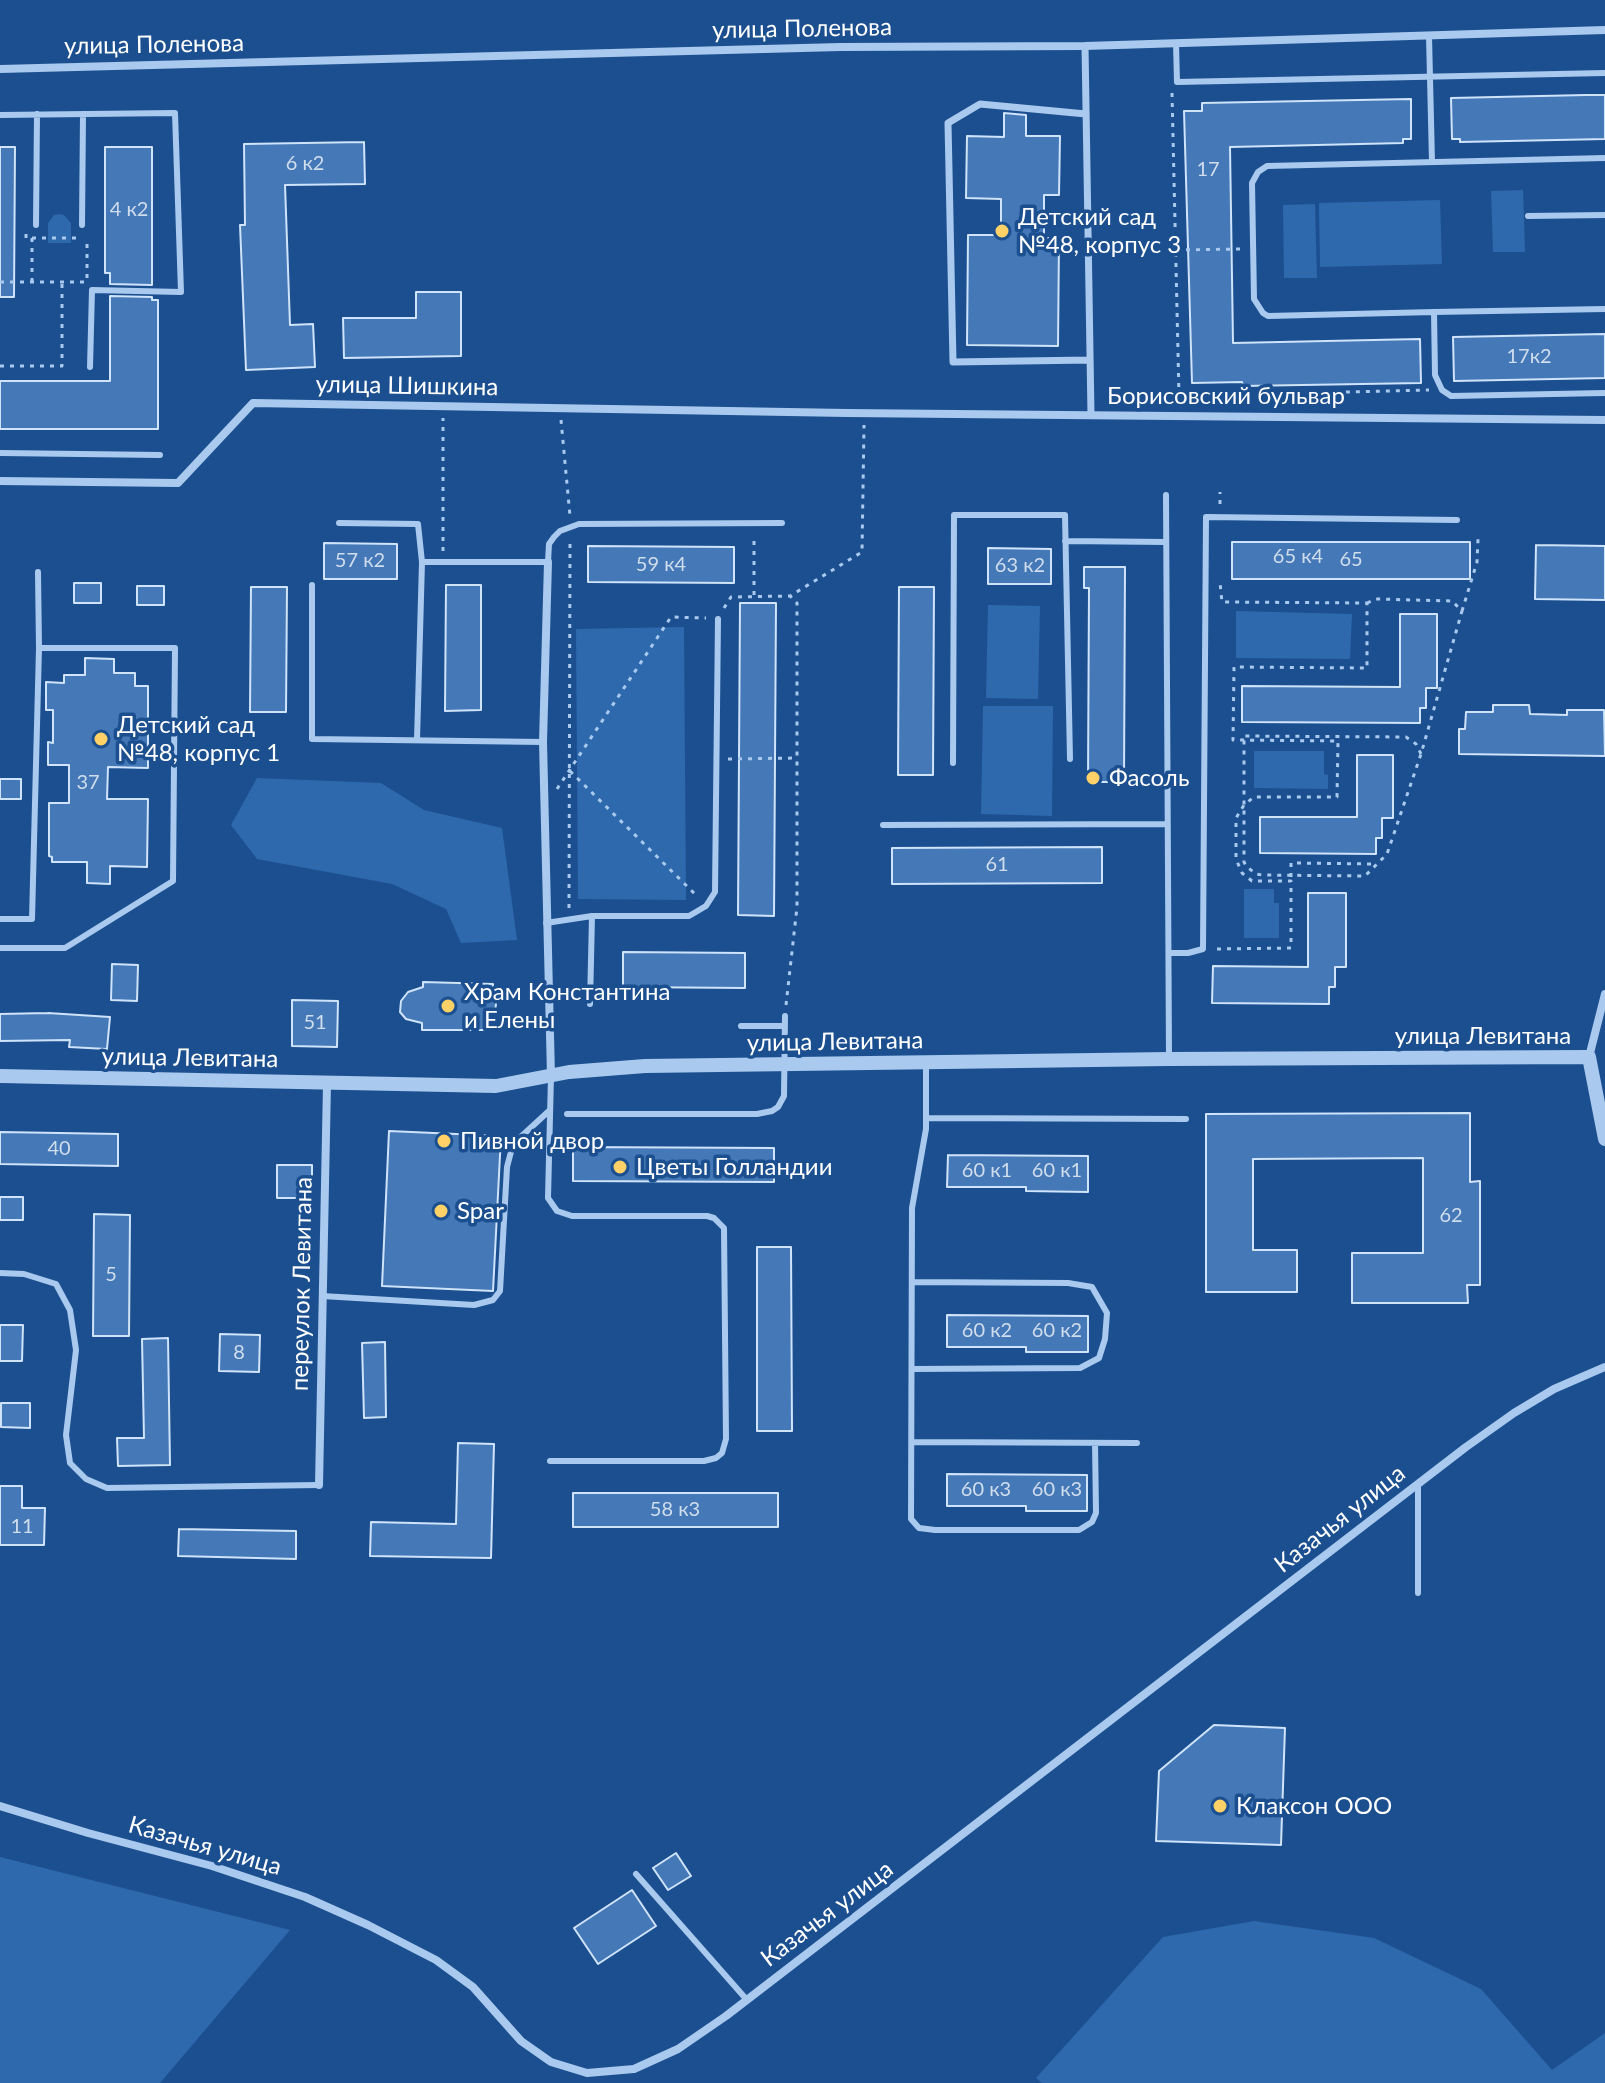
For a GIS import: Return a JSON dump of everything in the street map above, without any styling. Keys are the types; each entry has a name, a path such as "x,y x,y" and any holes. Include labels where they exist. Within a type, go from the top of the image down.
{"street":[{"name":"улица Поленова","path":"0,69 840,47 1085,46 1605,30"},
{"path":"1085,46 1091,415"},
{"path":"1086,114 980,104 948,123 948,139 953,362 1090,360"},
{"name":"улица Шишкина","path":"0,481 178,483 253,403 847,413"},
{"name":"Борисовский бульвар","path":"847,413 1605,420"},
{"path":"548,562 543,742 551,1076"},
{"path":"1589,1057 1605,994"},
{"name":"улица Левитана","path":"0,1076 496,1086 569,1072 645,1066 1589,1057 1605,1139"},
{"name":"переулок Левитана","path":"319,1485 327,1084"},
{"name":"Казачья улица","path":"0,1806 212,1866 305,1897 368,1925 436,1960 456,1974 473,1987 521,2041 551,2062 568,2069 604,2073 649,2063 678,2049 747,2000 1514,1413 1554,1389 1605,1367"}],"lane":[{"path":"1429,36 1432,162"},
{"path":"1176,43 1177,82 1605,73"},
{"path":"0,115 175,113 181,292 92,290 90,367"},
{"path":"36,225 37,114"},
{"path":"82,225 83,114"},
{"path":"1605,158 1267,166 1258,172 1252,183 1254,299 1259,309 1268,316 1605,309"},
{"path":"1528,216 1605,215"},
{"path":"1434,312 1435,375 1442,390 1451,396 1605,393"},
{"path":"0,453 160,455"},
{"path":"1166,495 1169,1059"},
{"path":"953,763 954,515 1065,515 1070,759"},
{"path":"1170,953 1203,949 1206,517 1457,520"},
{"path":"339,523 418,524 422,562 417,740"},
{"path":"422,562 548,562 549,544 560,531 571,526 782,523"},
{"path":"1065,541 1166,542"},
{"path":"0,919 32,919 38,572"},
{"path":"312,585 312,739 543,742"},
{"path":"546,923 592,916 689,916 706,906 715,892 718,619"},
{"path":"0,948 65,948 173,881 175,648 39,648"},
{"path":"883,825 1167,824"},
{"path":"590,1004 592,916"},
{"path":"567,1114 765,1114 782,1102 785,1016"},
{"path":"741,1026 785,1026"},
{"path":"926,1063 926,1118 912,1208 911,1519 919,1528 935,1530 1079,1530 1092,1522 1096,1513 1095,1443"},
{"path":"550,1461 696,1461 716,1458 722,1453 726,1439 724,1228 714,1218 707,1216 572,1216 557,1211 548,1198 551,1076"},
{"path":"322,1296 474,1305 493,1300 500,1291 507,1167 513,1144 550,1110"},
{"path":"926,1118 1186,1119"},
{"path":"0,1273 24,1274 56,1284 70,1310 76,1350 66,1435 70,1463 86,1479 107,1488 319,1485"},
{"path":"912,1282 1068,1283 1092,1287 1107,1313 1105,1339 1099,1358 1080,1368 912,1369"},
{"path":"912,1442 1137,1443"},
{"path":"1418,1484 1418,1593"},
{"path":"636,1874 747,2000"}],"path":[{"path":"1177,82 1172,82 1179,396 1442,390"},
{"path":"26,224 26,238 90,238 87,282"},
{"path":"32,238 32,282"},
{"path":"1176,250 1253,249"},
{"path":"0,366 62,366 62,282"},
{"path":"442,562 443,407"},
{"path":"560,408 571,526 569,919"},
{"path":"544,808 671,617 718,619 731,597 790,596 862,552 864,413"},
{"path":"1220,492 1220,517"},
{"path":"754,523 754,596"},
{"path":"1338,739 1337,797 1254,797 1236,818 1236,859 1242,873 1252,881 1365,876 1389,849 1421,754 1477,562 1478,539"},
{"path":"1219,576 1222,602 1452,601 1462,611"},
{"path":"785,1016 797,907 797,603 790,596"},
{"path":"1367,603 1367,668 1234,667 1233,740 1406,737 1416,744 1421,754"},
{"path":"1244,740 1244,862 1256,874 1291,878"},
{"path":"716,759 797,758"},
{"path":"570,771 706,906"},
{"path":"1203,949 1291,948 1291,863 1378,864"}],"shaded area":[{"path":"1523,190 1525,252 1493,252 1491,191"},
{"path":"1440,200 1442,264 1320,267 1319,203"},
{"path":"1315,204 1317,278 1284,278 1283,205"},
{"path":"59,214 71,223 71,243 48,243 48,223"},
{"path":"988,605 1040,606 1038,699 986,698"},
{"path":"1236,611 1352,614 1350,659 1236,658"},
{"path":"684,627 686,900 578,899 576,629"},
{"path":"983,706 1053,706 1052,816 981,814"},
{"path":"1254,751 1324,751 1324,774 1328,775 1328,789 1254,788"},
{"path":"257,778 381,783 424,810 502,828 517,940 461,943 446,909 392,884 257,859 231,825"},
{"path":"1244,889 1274,889 1274,903 1279,903 1279,938 1244,938"},
{"path":"0,1857 290,1930 160,2083 0,2083"},
{"path":"1254,1921 1374,1938 1481,1989 1552,2070 1605,2033 1605,2083 1042,2083 1036,2078 1163,1937"}],"building":[{"path":"1605,95 1605,139 1460,142 1460,139 1452,139 1451,98"},
{"path":"1411,99 1411,139 1403,139 1403,143 1230,147 1233,343 1420,339 1421,383 1243,386 1242,382 1192,383 1184,111 1202,111 1202,103"},
{"path":"1004,113 1026,115 1026,136 1060,136 1059,195 1044,195 1044,238 1059,238 1058,346 967,345 968,235 1001,235 1001,199 966,198 967,136 1004,137"},
{"path":"364,142 365,184 285,185 290,325 313,324 315,367 246,370 240,225 245,225 244,144"},
{"path":"0,147 15,147 14,297 0,297"},
{"path":"105,147 152,147 152,285 110,284 110,273 105,273"},
{"path":"416,292 461,292 461,356 344,358 343,318 416,318"},
{"path":"110,296 152,297 152,300 158,300 158,429 0,429 0,381 110,381"},
{"path":"1605,334 1605,378 1454,381 1453,337"},
{"path":"1232,542 1470,542 1470,579 1232,579"},
{"path":"324,543 397,544 397,579 324,579"},
{"path":"1536,545 1605,546 1605,600 1535,599"},
{"path":"588,546 734,547 734,583 588,582"},
{"path":"988,548 1051,549 1051,584 988,584"},
{"path":"1084,567 1125,567 1124,782 1088,782 1089,588 1084,588"},
{"path":"74,583 101,583 101,603 74,603"},
{"path":"446,585 481,585 481,710 445,711"},
{"path":"137,586 164,586 164,605 137,605"},
{"path":"251,587 287,587 286,712 250,712"},
{"path":"899,587 934,587 933,775 898,775"},
{"path":"740,603 776,603 774,916 738,915"},
{"path":"1400,614 1437,614 1437,688 1426,688 1426,708 1420,708 1420,723 1242,722 1242,686 1400,687"},
{"path":"85,658 114,659 114,673 135,673 135,686 148,686 148,768 108,767 107,799 148,799 147,867 110,866 110,884 87,883 87,862 52,862 49,856 49,803 69,803 69,765 48,765 48,742 53,743 53,710 46,710 46,682 64,683 64,675 85,675"},
{"path":"1493,705 1529,705 1530,714 1567,715 1567,710 1604,710 1605,756 1459,754 1459,729 1465,729 1466,712 1493,712"},
{"path":"1357,755 1393,755 1393,818 1382,818 1382,838 1376,838 1376,854 1260,853 1260,817 1357,817"},
{"path":"0,779 21,779 21,799 0,799"},
{"path":"1102,847 1102,883 892,884 892,848"},
{"path":"1308,893 1346,893 1346,967 1335,967 1335,987 1329,987 1329,1004 1212,1003 1213,966 1308,967"},
{"path":"623,952 745,953 745,988 623,987"},
{"path":"112,964 138,965 137,1001 111,1000"},
{"name":"Храм Константина и Елены","path":"423,982 493,984 493,995 497,995 493,1030 422,1030 422,1023 406,1019 400,1012 401,1001 408,992 423,987"},
{"path":"292,1000 338,1001 337,1047 292,1046"},
{"path":"0,1014 110,1017 107,1049 69,1047 70,1040 0,1041"},
{"path":"1470,1113 1470,1182 1480,1181 1480,1285 1467,1285 1468,1303 1352,1303 1352,1253 1423,1253 1423,1158 1253,1159 1253,1250 1297,1250 1297,1292 1206,1292 1206,1114"},
{"name":"Spar","path":"389,1131 501,1136 493,1291 382,1286"},
{"path":"0,1132 118,1134 118,1166 0,1164"},
{"path":"573,1147 774,1148 774,1182 573,1181"},
{"path":"948,1155 1088,1156 1088,1192 1026,1191 1026,1187 947,1187"},
{"path":"277,1165 312,1165 312,1198 277,1198"},
{"path":"0,1197 23,1197 23,1220 0,1220"},
{"path":"94,1214 130,1215 129,1336 93,1336"},
{"path":"757,1247 791,1247 792,1431 757,1431"},
{"path":"947,1315 1088,1316 1088,1352 1026,1352 1026,1347 947,1347"},
{"path":"0,1325 23,1325 22,1361 0,1361"},
{"path":"220,1334 260,1335 259,1372 219,1371"},
{"path":"168,1338 170,1465 118,1466 117,1438 144,1438 142,1339"},
{"path":"385,1342 386,1417 364,1418 362,1343"},
{"path":"1,1403 30,1403 30,1428 1,1427"},
{"path":"458,1443 494,1444 491,1558 370,1556 371,1522 456,1524"},
{"path":"947,1474 1087,1475 1087,1511 1026,1511 1026,1506 947,1506"},
{"path":"0,1486 22,1486 22,1508 45,1508 44,1545 0,1545"},
{"path":"573,1493 778,1493 778,1527 573,1527"},
{"path":"179,1529 296,1531 296,1559 178,1556"},
{"name":"Клаксон ООО","path":"1214,1725 1285,1728 1281,1845 1156,1841 1159,1771"},
{"path":"676,1853 691,1876 668,1890 653,1868"},
{"path":"632,1890 656,1926 598,1964 574,1928"}],"place":[{"name":"Детский сад №48, корпус 3","path":"1002,231"},
{"name":"Детский сад №48, корпус 1","path":"101,739"},
{"name":"Фасоль","path":"1093,778"},
{"name":"Храм Константина и Елены","path":"448,1006"},
{"name":"Пивной двор","path":"444,1141"},
{"name":"Цветы Голландии","path":"620,1167"},
{"name":"Spar","path":"441,1211"},
{"name":"Клаксон ООО","path":"1220,1806"}]}
